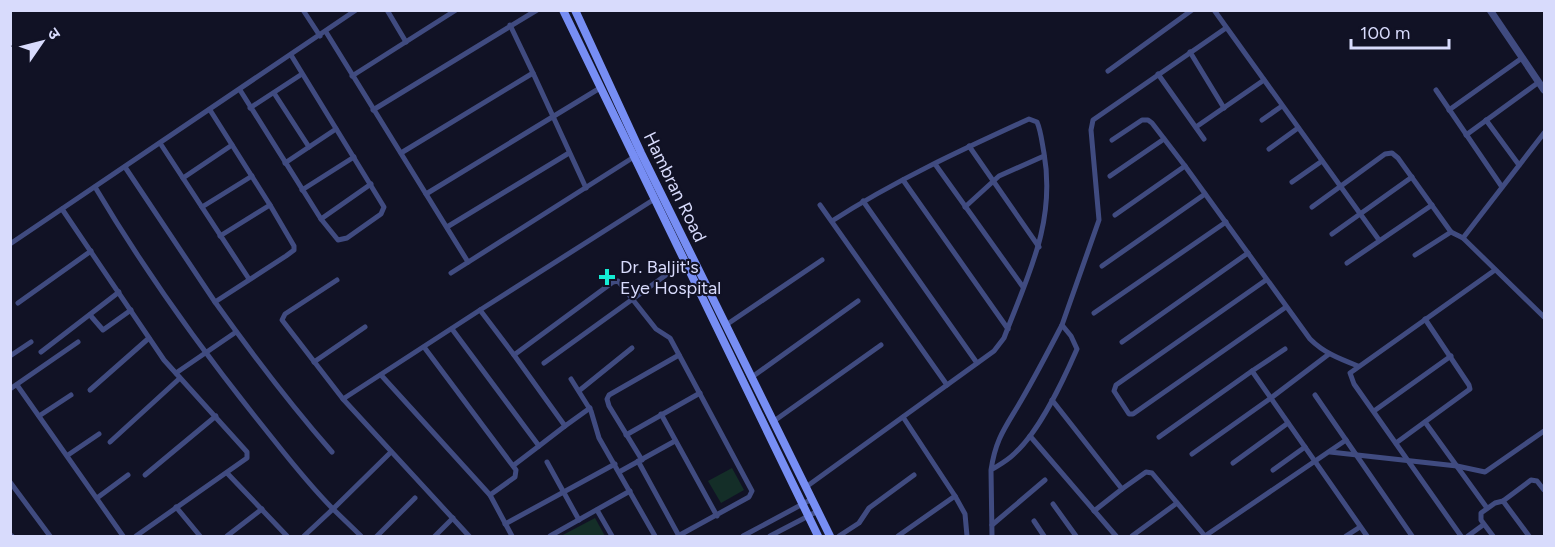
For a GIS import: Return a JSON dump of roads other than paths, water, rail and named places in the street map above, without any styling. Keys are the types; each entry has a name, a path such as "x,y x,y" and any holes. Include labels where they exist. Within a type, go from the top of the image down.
{"main road":[{"name":"Hambran Road","path":"563,10 818,537"},
{"name":"Hambran Road","path":"575,10 641,153 830,537"}],"street":[{"path":"303,10 352,76 468,262"},
{"path":"387,10 406,42"},
{"path":"352,76 456,10"},
{"path":"373,110 537,10"},
{"path":"1108,71 1192,10"},
{"path":"1214,10 1379,240"},
{"path":"1490,10 1545,90"},
{"path":"10,244 355,11"},
{"path":"510,25 586,188"},
{"path":"992,537 991,470 995,447 1062,325 1099,220 1091,130 1093,120 1226,28"},
{"path":"1190,52 1224,108"},
{"path":"240,90 302,190 334,236 342,240 381,214 384,210 383,204 291,55"},
{"path":"1449,110 1522,58"},
{"path":"250,108 302,74"},
{"path":"400,153 532,74"},
{"path":"1158,74 1204,139"},
{"path":"1196,128 1264,80"},
{"path":"1466,135 1539,82"},
{"path":"426,194 600,88"},
{"path":"1436,90 1502,188"},
{"path":"274,93 309,147"},
{"path":"1262,120 1282,106"},
{"path":"210,110 270,205 292,242 294,250 215,302"},
{"path":"806,487 994,351 1004,338 1039,247 1046,215 1048,172 1039,126 1032,118 903,180 863,201 832,221"},
{"path":"1112,140 1145,119 1152,123 1310,339 1329,354 1358,366"},
{"path":"1486,120 1520,165"},
{"path":"1269,149 1298,128"},
{"path":"285,163 336,129"},
{"path":"1462,237 1545,133"},
{"path":"1110,176 1164,139"},
{"path":"160,143 249,279"},
{"path":"183,178 232,145"},
{"path":"969,147 1039,247"},
{"path":"447,227 569,153"},
{"path":"451,273 641,153"},
{"path":"1312,207 1389,153 1398,158 1451,232 1462,237 1545,317"},
{"path":"966,207 992,181 1008,171 1044,156"},
{"path":"302,190 354,157"},
{"path":"1292,182 1322,161"},
{"path":"935,164 1023,287"},
{"path":"1115,215 1185,166"},
{"path":"125,167 236,332 299,414 332,452"},
{"path":"202,207 252,176"},
{"path":"1332,234 1412,177"},
{"path":"903,180 1008,329"},
{"path":"321,219 371,184"},
{"path":"95,187 204,353 306,482 361,537"},
{"path":"1102,266 1205,194"},
{"path":"343,399 653,200"},
{"path":"863,201 976,363"},
{"path":"220,236 270,205"},
{"path":"820,205 947,385"},
{"path":"1347,262 1432,205"},
{"path":"62,209 148,338 247,452 247,458 135,537"},
{"path":"1094,313 1226,222"},
{"path":"1415,255 1451,232"},
{"path":"675,243 684,239"},
{"path":"18,303 91,251"},
{"path":"1122,342 1248,253"},
{"path":"726,325 822,260"},
{"path":"544,363 684,262"},
{"path":"1461,537 1350,376 1358,366 1495,270"},
{"path":"337,280 285,314 282,318 283,322 343,399 469,537"},
{"path":"1266,280 1116,385 1114,391 1129,414 1133,414 1286,307"},
{"path":"514,355 613,282 620,282 656,329 670,338 680,355 752,491 749,497 678,536 607,399 609,395 680,355"},
{"path":"41,352 119,292"},
{"path":"752,377 858,301"},
{"path":"90,315 103,330 131,310"},
{"path":"480,310 565,426"},
{"path":"1396,443 1470,389 1425,319"},
{"path":"991,470 1016,453 1030,436 1052,400 1077,349 1071,336 1062,325"},
{"path":"314,362 366,327"},
{"path":"452,328 539,446"},
{"path":"110,442 178,375 204,353 236,332"},
{"path":"90,390 148,338"},
{"path":"10,356 31,342"},
{"path":"10,389 78,342"},
{"path":"774,421 881,345"},
{"path":"424,347 514,465 515,477 490,495"},
{"path":"580,390 632,348"},
{"path":"1160,437 1284,350"},
{"path":"1191,454 1329,354"},
{"path":"1374,411 1451,357"},
{"path":"1252,371 1367,537"},
{"path":"381,375 490,495 511,535 502,537"},
{"path":"571,379 590,408 597,433 655,537"},
{"path":"17,385 123,537"},
{"path":"626,435 700,393"},
{"path":"39,416 71,395"},
{"path":"1315,395 1412,537"},
{"path":"1052,400 1122,489"},
{"path":"514,465 590,408"},
{"path":"661,414 717,516"},
{"path":"145,476 216,416"},
{"path":"903,417 965,514 967,537"},
{"path":"1425,422 1487,508"},
{"path":"1233,463 1288,423"},
{"path":"1330,452 1408,459 1485,472 1545,431"},
{"path":"68,455 99,434"},
{"path":"1030,436 1116,537"},
{"path":"1094,511 1141,474 1150,472 1205,536 1316,463 1346,440"},
{"path":"619,472 675,441"},
{"path":"1273,470 1305,447"},
{"path":"304,537 391,452"},
{"path":"547,462 579,520"},
{"path":"505,524 615,464"},
{"path":"227,473 287,537"},
{"path":"97,498 128,475"},
{"path":"839,537 859,523 868,508 914,475"},
{"path":"992,525 1045,480"},
{"path":"1493,537 1479,514 1503,501 1531,480 1537,481 1545,490"},
{"path":"10,483 50,537"},
{"path":"550,537 630,491"},
{"path":"898,537 955,496"},
{"path":"377,537 415,498"},
{"path":"743,537 812,499"},
{"path":"1503,501 1529,537"},
{"path":"1132,537 1178,503"},
{"path":"1053,504 1076,537"},
{"path":"176,507 200,537"},
{"path":"227,537 261,509"},
{"path":"597,510 612,537"},
{"path":"774,536 818,511"},
{"path":"435,537 453,518"},
{"path":"1034,521 1044,537"},
{"path":"1468,537 1484,525"},
{"path":"1346,537 1360,527"},
{"path":"145,530 150,537"}],"place":[{"name":"Dr. Baljit's Eye Hospital","path":"607,277"}]}
